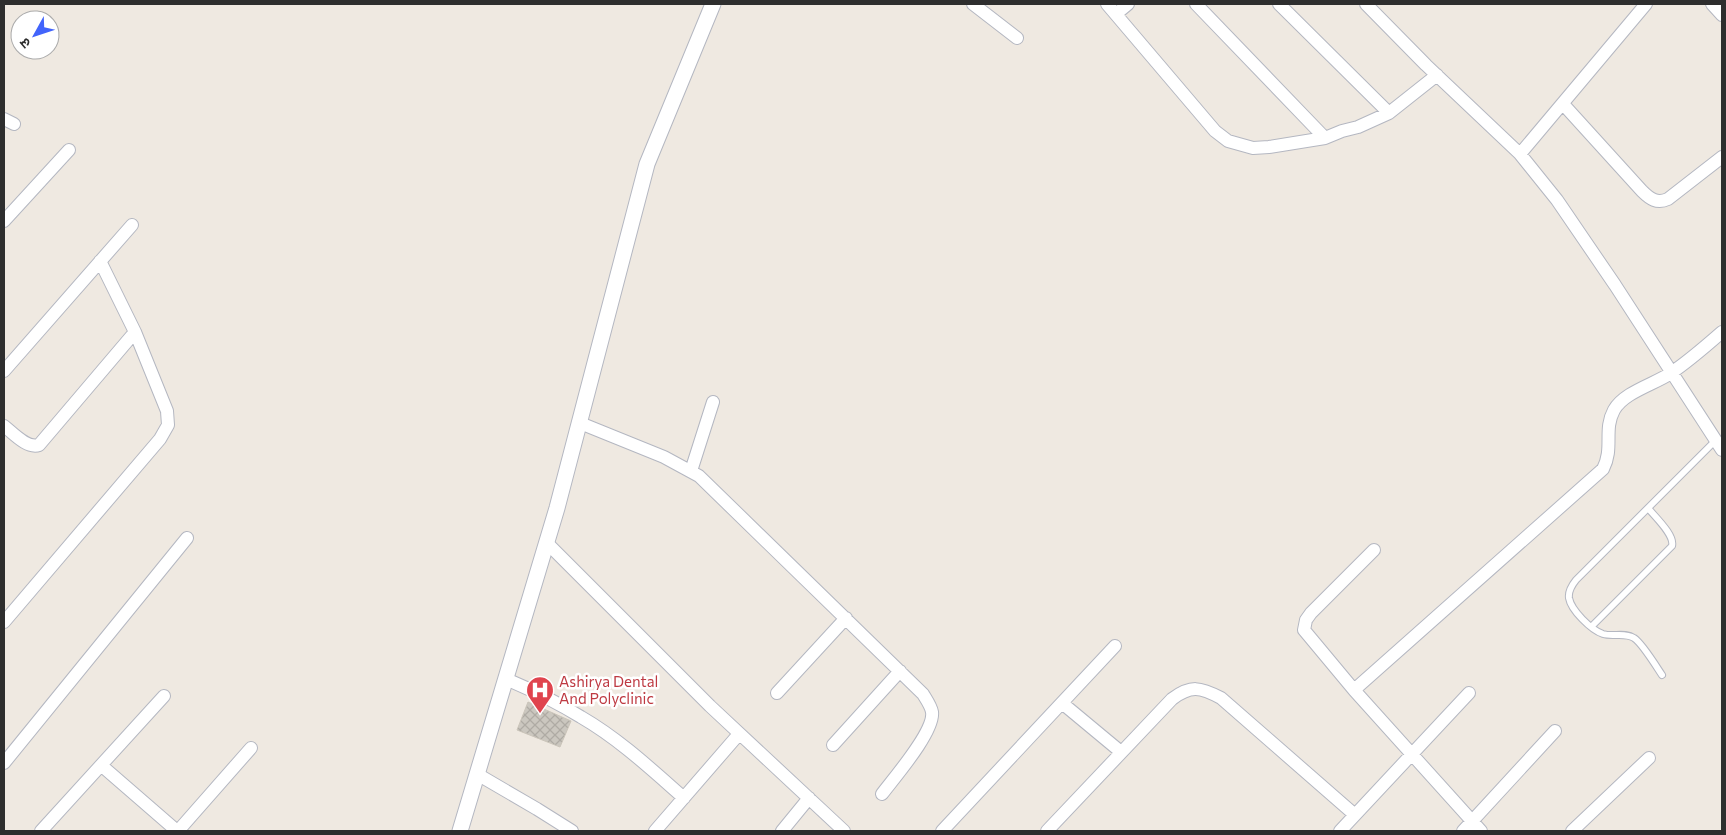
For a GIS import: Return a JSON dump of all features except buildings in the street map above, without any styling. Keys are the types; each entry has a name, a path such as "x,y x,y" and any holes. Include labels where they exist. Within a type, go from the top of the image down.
{"street":[{"path":"460,831 547,543 647,164 714,4"},
{"path":"972,4 1017,38"},
{"path":"1107,4 1215,131 1228,141 1254,148 1325,138 1358,127 1388,114 1437,76"},
{"path":"1116,14 1128,4"},
{"path":"1196,4 1325,138"},
{"path":"1279,4 1388,114"},
{"path":"1366,4 1437,76 1520,154 1557,200 1719,445"},
{"path":"1520,154 1646,4"},
{"path":"1712,4 1722,15"},
{"path":"1563,104 1642,190 1655,201 1662,202 1722,157"},
{"path":"4,221 69,150"},
{"path":"4,371 132,225"},
{"path":"4,622 166,431 169,419 168,411 135,332 100,261"},
{"path":"4,426 28,444 39,445 135,332"},
{"path":"1354,690 1597,474 1607,462 1610,450 1608,433 1610,418 1616,407 1625,398 1671,373 1722,332"},
{"path":"691,471 713,402"},
{"path":"580,423 664,457 699,476 923,694 932,712 930,724 922,740 882,794"},
{"path":"4,763 187,538"},
{"path":"547,543 739,734 844,831"},
{"path":"1374,550 1310,613 1304,625 1306,634 1481,831"},
{"path":"777,694 846,618"},
{"path":"942,831 1115,646"},
{"path":"833,745 900,671"},
{"path":"506,679 542,694 619,742 684,798"},
{"path":"1047,831 1172,699 1192,689 1201,689 1221,698 1355,815"},
{"path":"1340,831 1469,693"},
{"path":"41,831 164,696"},
{"path":"1062,703 1121,752"},
{"path":"1463,831 1554,731"},
{"path":"655,831 739,734"},
{"path":"102,766 178,831 252,748"},
{"path":"1572,831 1649,758"},
{"path":"478,774 572,831"},
{"path":"782,831 809,798"}],"lane":[{"path":"1662,675 1635,639 1625,635 1602,634 1581,618 1572,606 1569,598 1572,586 1576,580 1648,508 1719,445"},
{"path":"1591,627 1672,546 1672,537 1648,508"}],"place":[{"name":"Ashirya Dental And Polyclinic","path":"540,714"}]}
